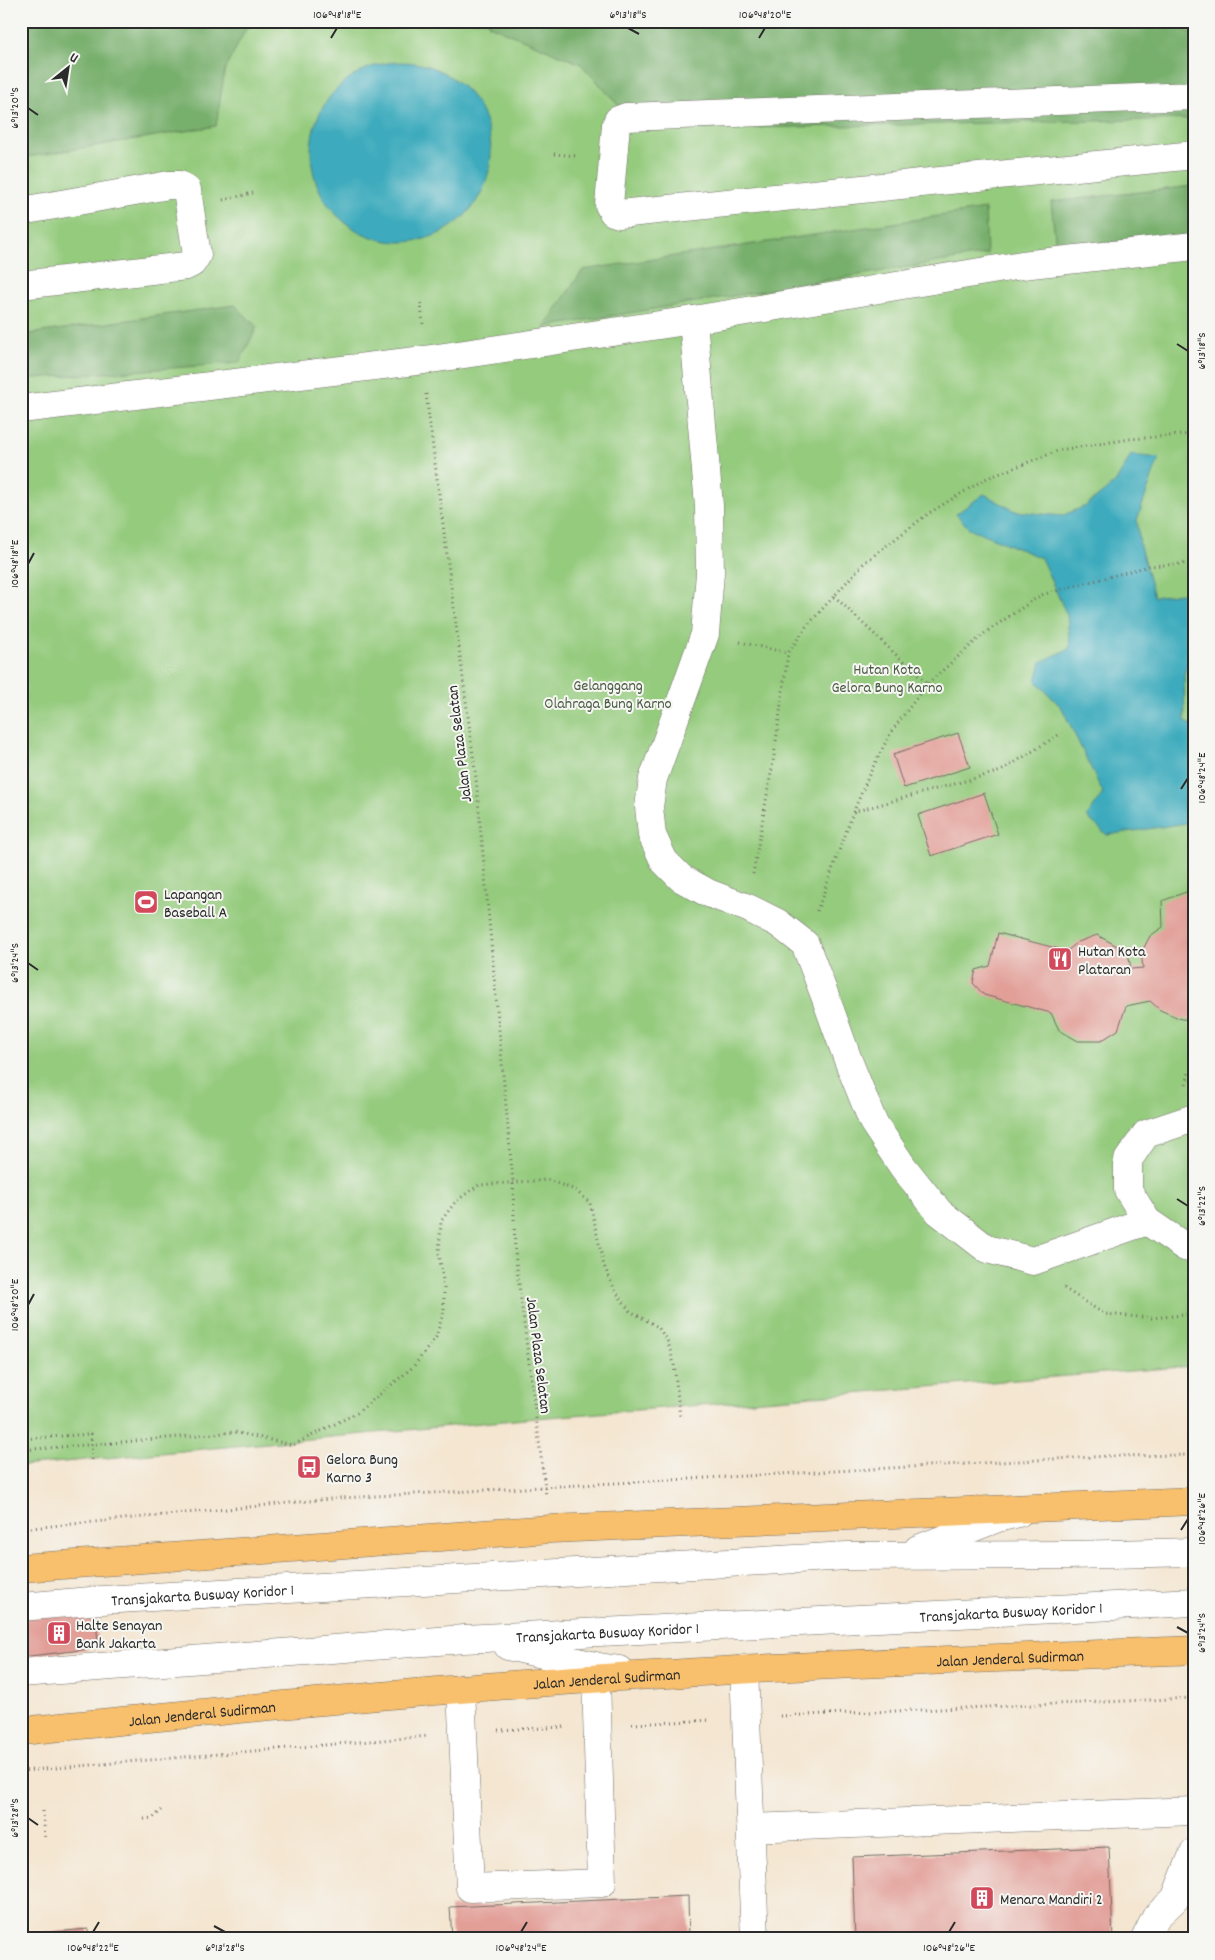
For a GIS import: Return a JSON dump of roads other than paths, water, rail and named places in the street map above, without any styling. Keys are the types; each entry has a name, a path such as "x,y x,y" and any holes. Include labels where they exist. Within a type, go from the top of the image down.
{"main road":[{"path":"21,1568 551,1529 1194,1501"},
{"name":"Jalan Jenderal Sudirman","path":"21,1731 322,1700 596,1678 744,1669 1194,1650"}],"lane":[{"path":"1194,96 626,117 618,120 616,125 609,205 613,212 620,214 1194,155"},
{"path":"21,211 170,185 180,186 187,190 197,255 192,263 186,266 21,285"},
{"path":"21,409 424,360 694,320 1022,265 1194,246"},
{"path":"694,320 709,506 710,572 706,634 653,779 649,807 652,835 664,861 681,878 708,893 748,908 778,923 805,944 873,1122 903,1167 939,1212 987,1249 1033,1261 1148,1221"},
{"path":"1194,1118 1146,1134 1128,1160 1128,1190 1148,1221 1185,1247 1194,1249"},
{"path":"847,1556 908,1553 998,1518 1040,1507"},
{"name":"Transjakarta Busway Koridor 1","path":"21,1607 102,1600 847,1556 1069,1556 1194,1552"},
{"name":"Transjakarta Busway Koridor 1","path":"21,1673 464,1639 1194,1602"},
{"path":"464,1639 525,1649 599,1667 654,1674"},
{"path":"744,1669 755,1939"},
{"path":"461,1689 470,1888 602,1883 596,1678"},
{"path":"751,1828 1194,1812"},
{"path":"1145,1939 1156,1917 1174,1899 1194,1852"}],"water":[{"path":"401,62 419,64 435,69 451,77 470,95 476,102 487,126 491,152 489,170 484,186 476,202 458,221 451,227 427,238 401,242 383,240 367,235 351,227 332,209 326,202 315,178 311,152 313,134 318,118 326,102 344,83 351,77 375,66"},
{"path":"1131,455 1159,458 1137,520 1140,546 1154,597 1181,593 1194,603 1194,637 1184,675 1185,721 1194,727 1194,819 1187,823 1107,835 1087,817 1103,793 1062,708 1036,681 1041,662 1070,648 1067,615 1041,558 969,528 956,514 984,494 1015,511 1061,516 1086,506 1115,483"}],"place":[{"name":"Lapangan Baseball A","path":"146,902"},
{"name":"Hutan Kota Plataran","path":"1060,959"},
{"name":"Gelora Bung Karno 3","path":"309,1467"},
{"name":"Halte Senayan Bank Jakarta","path":"59,1633"},
{"name":"Menara Mandiri 2","path":"982,1898"}],"park label":[{"name":"Hutan Kota Gelora Bung Karno","path":"887,677"},
{"name":"Gelanggang Olahraga Bung Karno","path":"608,693"}]}
